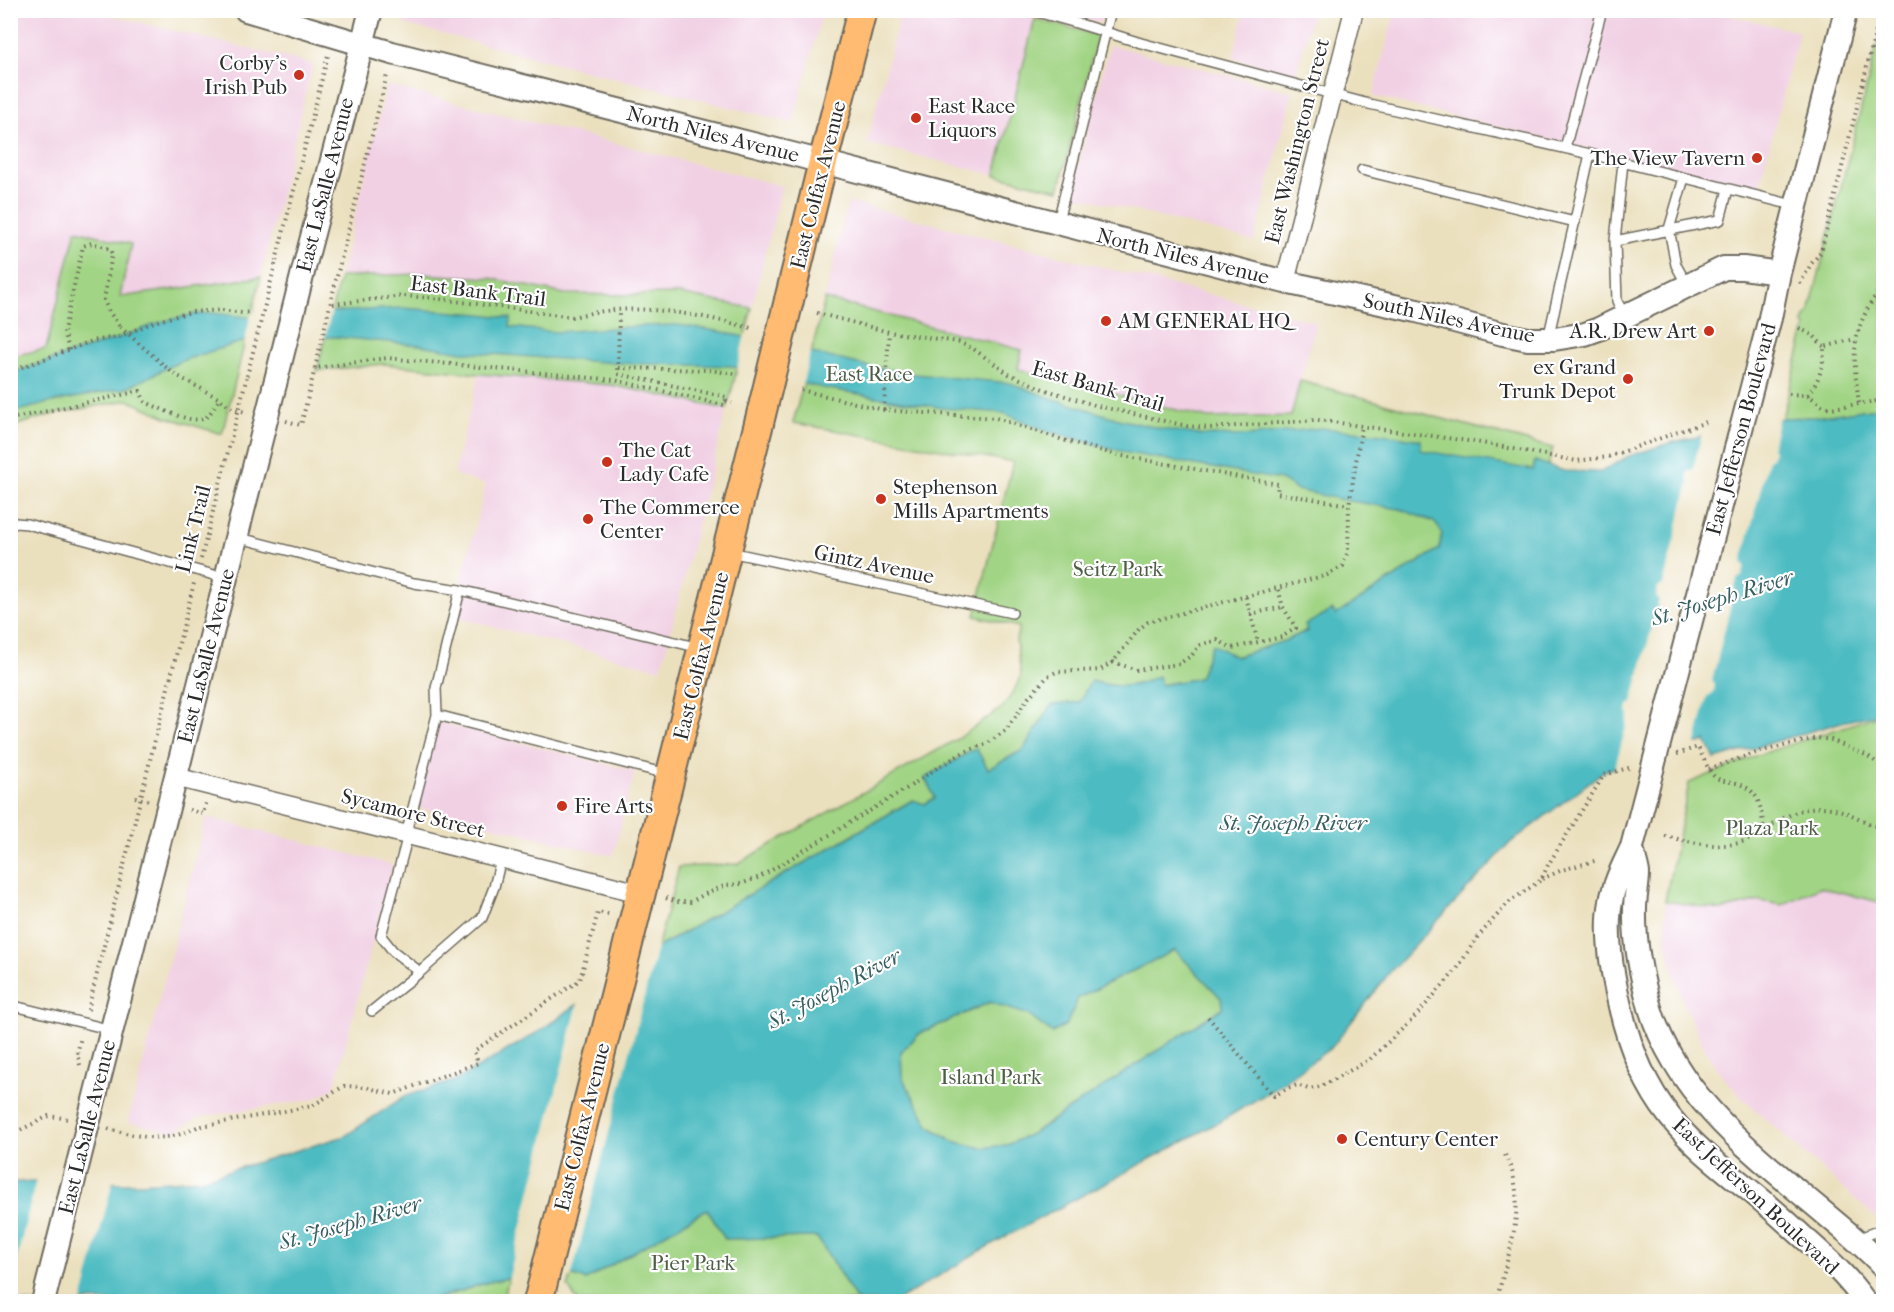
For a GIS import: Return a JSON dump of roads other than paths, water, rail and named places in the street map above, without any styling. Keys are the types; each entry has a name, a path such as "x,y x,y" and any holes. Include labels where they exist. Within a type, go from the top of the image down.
{"main road":[{"name":"East Colfax Avenue","path":"538,1302 633,925 653,895 671,775 862,10"}],"street":[{"name":"North Niles Avenue","path":"246,10 362,45 1285,282"},
{"name":"East LaSalle Avenue","path":"43,1302 371,10"},
{"name":"East Washington Street","path":"1285,282 1354,10"},
{"name":"East Jefferson Boulevard","path":"1842,12 1770,318 1632,847 1620,873 1611,903 1609,937 1614,981 1623,1023 1640,1069 1670,1117 1718,1166 1764,1202 1830,1261 1865,1302"},
{"name":"South Niles Avenue","path":"1285,282 1417,311 1520,337 1548,339 1585,334 1625,317 1724,268 1779,273"},
{"name":"Sycamore Street","path":"175,777 653,895"},
{"name":"East Jefferson Boulevard","path":"1632,847 1638,873 1635,909 1636,944 1650,1010 1669,1055 1704,1104 1735,1137 1856,1239 1884,1268"}],"lane":[{"path":"1030,10 1333,95 1442,122 1565,148 1797,206"},
{"path":"1057,224 1112,10"},
{"path":"1565,148 1602,10"},
{"path":"1548,339 1590,154"},
{"path":"1623,162 1615,241 1617,301 1625,317"},
{"path":"1362,170 1575,222"},
{"path":"1684,178 1670,229 1676,266 1687,285"},
{"path":"1615,241 1720,220 1728,189"},
{"path":"10,526 27,524 225,578"},
{"path":"236,537 414,583 460,591 703,649"},
{"name":"Gintz Avenue","path":"728,552 1012,613"},
{"path":"420,972 393,951 381,936 437,715 436,688 460,591"},
{"path":"437,715 671,775"},
{"path":"372,1011 482,918 494,887 501,858"},
{"path":"10,1005 112,1030"},
{"path":"1856,1239 1884,1228"}],"water":[{"name":"St. Joseph River","path":"402,308 511,318 510,327 556,332 678,325 723,332 871,367 914,374 1010,383 1122,420 1163,429 1200,435 1248,436 1322,428 1382,434 1421,440 1420,450 1533,470 1535,461 1564,471 1601,472 1629,456 1670,443 1782,418 1817,417 1883,407 1883,713 1842,722 1715,759 1706,741 1604,771 1510,843 1390,972 1332,1047 1275,1088 1221,1121 992,1244 897,1301 857,1301 817,1237 725,1239 707,1209 586,1280 571,1275 509,1278 428,1301 11,1301 11,1182 140,1183 201,1179 345,1136 405,1096 457,1080 538,1032 657,948 913,800 924,804 935,798 925,778 976,748 988,769 1023,750 1052,705 1079,702 1091,681 1125,686 1158,676 1161,685 1199,678 1212,644 1236,657 1307,631 1305,625 1332,610 1336,615 1439,549 1442,534 1434,522 1400,509 1297,490 1281,480 1128,453 1047,431 1004,413 943,408 823,388 732,366 617,363 463,352 420,345 335,337 241,342 181,361 127,388 48,403 11,413 11,373 161,322 195,314 213,313 247,317","holes":["1175,950 1221,998 1222,1008 1033,1133 1007,1145 982,1148 953,1141 930,1127 902,1077 901,1052 919,1034 990,1002 1028,1015 1052,1033 1067,1024 1078,998"]}],"place":[{"name":"Corby's Irish Pub","path":"299,75"},
{"name":"East Race Liquors","path":"916,118"},
{"name":"The View Tavern","path":"1757,158"},
{"name":"AM GENERAL HQ","path":"1106,321"},
{"name":"A.R. Drew Art","path":"1709,331"},
{"name":"ex Grand Trunk Depot","path":"1628,379"},
{"name":"The Cat Lady Cafe","path":"607,462"},
{"name":"Stephenson Mills Apartments","path":"881,499"},
{"name":"The Commerce Center","path":"588,519"},
{"name":"Fire Arts","path":"562,806"},
{"name":"Century Center","path":"1342,1139"}],"park label":[{"name":"East Race","path":"869,374"},
{"name":"Seitz Park","path":"1118,569"},
{"name":"Plaza Park","path":"1772,828"},
{"name":"Island Park","path":"991,1077"},
{"name":"Pier Park","path":"693,1263"}]}
